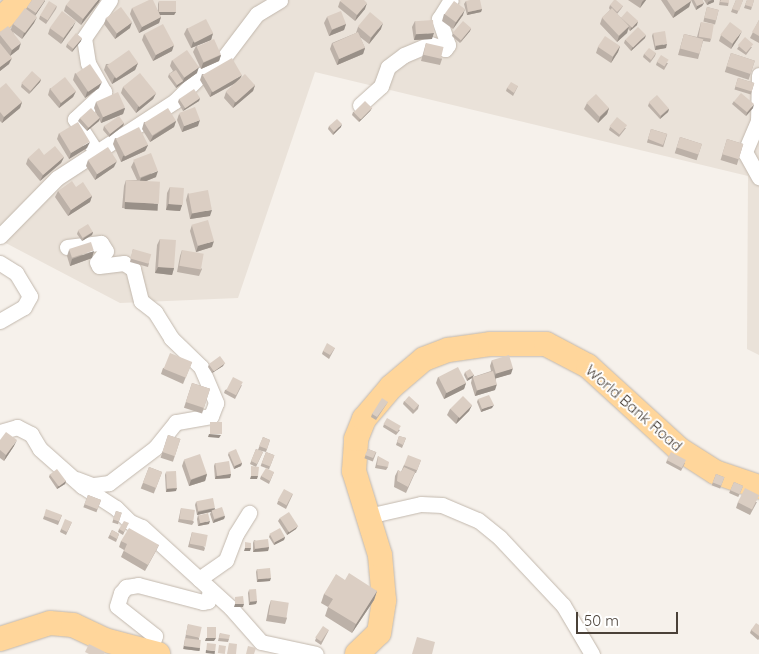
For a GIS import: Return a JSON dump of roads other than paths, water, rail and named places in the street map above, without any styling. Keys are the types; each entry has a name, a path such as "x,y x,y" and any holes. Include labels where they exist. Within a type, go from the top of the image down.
{"main road":[{"path":"0,20 21,0"},
{"name":"World Bank Road","path":"357,654 379,633 382,621 380,555 358,487 354,456 364,419 391,387 424,359 448,350 490,344 546,344 588,366 679,449 715,472 759,487"},
{"path":"0,639 50,623 73,626 105,640 154,652"}],"street":[{"path":"95,150 74,119 104,92 103,85 88,63 84,38 110,0"},
{"path":"0,236 57,178 95,150 179,98 201,75 226,58 239,34 251,24 257,14 280,0"},
{"path":"360,105 382,86 388,67 404,55 430,44 445,49 448,45 439,19 451,0"},
{"path":"759,75 758,121 746,152 759,177"},
{"path":"67,247 101,243 106,250 97,262 99,266 124,263 134,269 141,300 155,312 171,338 200,367 216,403 211,416 176,422 155,448 109,483 92,484 76,478"},
{"path":"0,263 16,273 30,296 24,307 0,321"},
{"path":"0,432 10,427 23,429 31,434 40,450 76,478 90,492 116,508 130,522 142,526 205,584 261,642 316,654"},
{"path":"368,516 421,504 442,506 478,520 500,538 563,605 592,654"},
{"path":"205,584 226,560 249,512"},
{"path":"154,652 155,636 117,606 121,592 138,586 203,602 208,600 205,584"}]}
